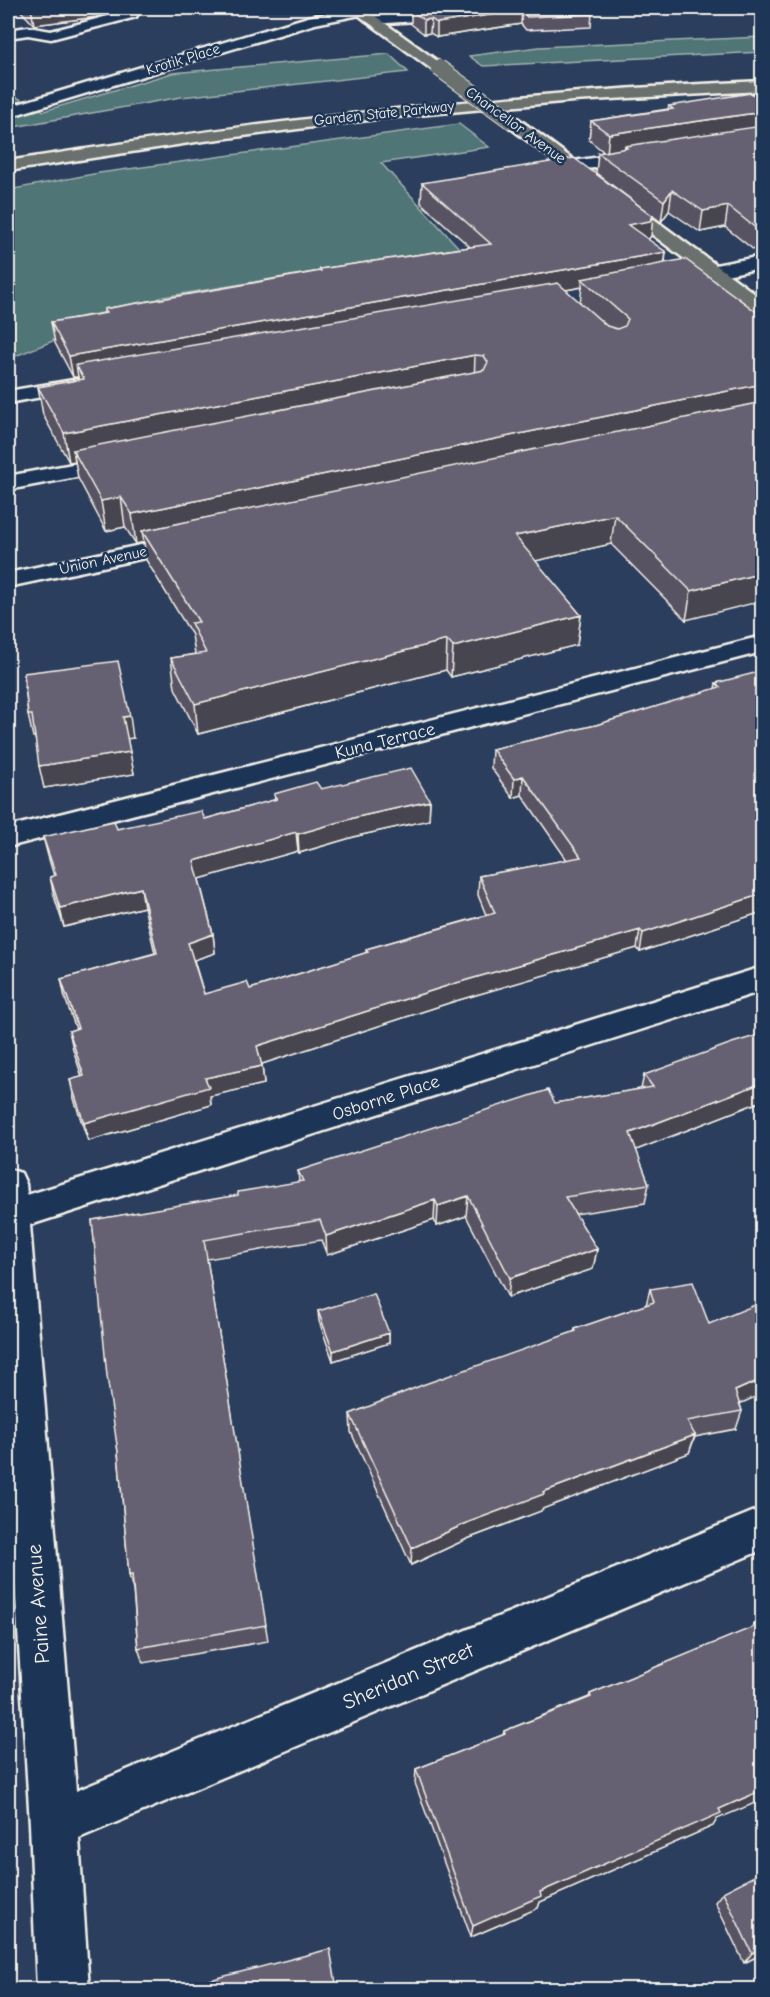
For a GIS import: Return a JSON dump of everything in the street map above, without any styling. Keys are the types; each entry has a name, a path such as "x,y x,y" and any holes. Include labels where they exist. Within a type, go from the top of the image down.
{"main road":[{"name":"Chancellor Avenue","path":"363,13 762,308"},
{"name":"Garden State Parkway","path":"434,86 488,81"},
{"name":"Garden State Parkway","path":"8,166 260,128 399,111 632,91 762,86"}],"street":[{"name":"Krotik Place","path":"8,111 313,20 363,13 474,14"},
{"path":"8,34 28,32 51,35 131,14"},
{"path":"521,174 661,153"},
{"path":"665,280 762,262"},
{"path":"8,397 102,381"},
{"path":"8,483 143,457"},
{"name":"Union Avenue","path":"8,580 205,539"},
{"name":"Kuna Terrace","path":"8,837 762,644"},
{"name":"Osborne Place","path":"9,1200 762,979"},
{"name":"Paine Avenue","path":"9,1200 54,1824 63,1989"},
{"name":"Sheridan Street","path":"54,1824 762,1529"}],"green space":[{"path":"762,37 762,52 483,66 469,56 539,47"},
{"path":"389,54 408,72 181,97 8,128 8,93 44,111 172,73"},
{"path":"459,124 489,147 381,163 459,248 163,297 8,359 8,190 99,173"}],"building":[{"path":"586,8 592,14 527,17 522,10 437,23 431,19 424,20 411,10"},
{"path":"751,93 762,100 762,112 609,134 591,121 673,109 669,106"},
{"path":"762,126 762,233 728,206 703,211 672,190 664,201 598,153 627,148 625,146"},
{"path":"574,158 653,216 650,221 628,225 666,252 69,356 51,322 107,313 104,309 321,271 320,269 491,244 422,183"},
{"path":"685,259 762,316 762,384 132,514 121,497 101,501 73,450 484,370 488,362 484,356 475,355 64,433 38,387 84,379 76,365 558,283 607,326 617,329 625,326 628,319 582,279"},
{"path":"762,402 762,573 691,591 615,515 515,536 581,615 453,647 447,640 195,704 171,658 206,653 191,623 199,622 142,531"},
{"path":"118,661 130,716 123,717 130,752 39,766 32,715 28,715 24,673"},
{"path":"758,672 762,677 762,894 643,933 640,930 453,984 257,1046 262,1066 205,1078 209,1087 84,1123 70,1080 84,1076 69,1031 78,1028 61,979 157,953 141,888 60,908 50,877 56,875 43,837 114,821 117,829 201,811 205,819 277,799 274,794 316,782 321,789 411,768 430,801 357,817 298,834 296,832 194,861 213,934 188,943 204,994 247,982 250,989 368,952 366,949 495,913 479,876 581,857 523,776 514,779 492,749 596,725 720,687 716,683"},
{"path":"762,1034 762,1083 630,1133 649,1184 565,1197 597,1249 510,1278 468,1196 438,1206 435,1200 326,1236 320,1220 204,1240 266,1625 138,1648 132,1574 129,1575 118,1452 107,1376 92,1220 238,1195 238,1192 303,1181 298,1171 548,1090 555,1103 653,1087 644,1075"},
{"path":"693,1282 709,1324 762,1302 762,1379 735,1391 742,1411 687,1421 695,1435 543,1492 544,1494 469,1522 412,1548 350,1414 425,1384 654,1302 650,1289"},
{"path":"374,1294 389,1333 333,1351 318,1311"},
{"path":"762,1620 762,1790 719,1809 721,1813 540,1892 541,1896 473,1926 416,1769 505,1734 504,1731 591,1697 590,1694 756,1626 754,1623"},
{"path":"762,1872 762,1948 752,1953 723,1892"},
{"path":"330,1949 337,1989 175,1989"}]}
